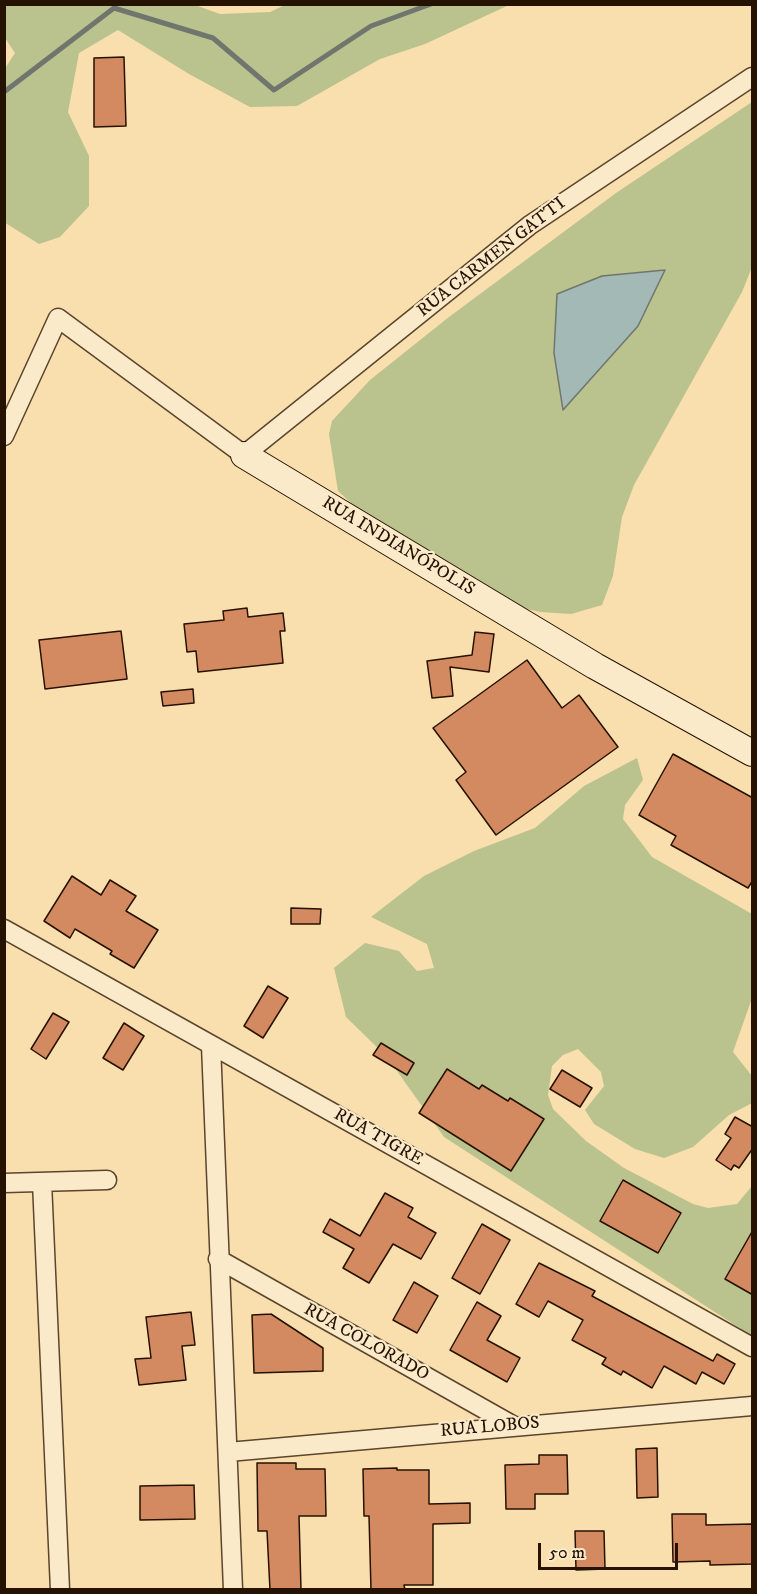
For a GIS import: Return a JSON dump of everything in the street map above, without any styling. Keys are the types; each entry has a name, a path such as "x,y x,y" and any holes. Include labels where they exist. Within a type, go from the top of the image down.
{"street":[{"name":"RUA CARMEN GATTI","path":"244,455 530,225 753,77"},
{"name":"RUA INDIANÓPOLIS","path":"4,436 58,318 244,455 595,666 753,753"},
{"name":"RUA TIGRE","path":"4,929 753,1347"},
{"path":"211,1045 233,1590"},
{"path":"4,1183 107,1180"},
{"path":"42,1182 60,1590"},
{"name":"RUA COLORADO","path":"218,1259 514,1426"},
{"name":"RUA LOBOS","path":"228,1452 753,1406"}],"green space":[{"path":"287,4 509,5 425,44 380,59 297,106 250,107 189,74 118,30 79,53 68,112 89,156 89,206 60,237 39,244 4,222 4,70 15,53 5,38 5,5 195,5 220,14 270,12"},
{"path":"752,102 752,267 742,292 634,485 622,517 613,576 602,605 571,614 541,612 512,606 384,533 338,491 329,434 332,421 370,380 449,317 616,193"},
{"path":"637,758 643,780 625,805 623,819 652,857 752,914 752,998 733,1052 752,1076 752,1103 729,1115 693,1147 664,1158 635,1149 594,1124 585,1110 604,1086 601,1072 578,1049 563,1055 552,1066 548,1095 553,1109 586,1141 624,1168 693,1204 708,1208 737,1204 752,1186 752,1336 444,1137 387,1057 346,1017 334,968 365,943 399,951 417,971 434,968 427,944 371,917 424,876 474,851 535,828 584,786"}],"water":[{"path":"665,270 638,326 563,410 554,353 557,294 602,276"}],"building":[{"path":"124,57 126,126 94,127 94,58"},
{"path":"247,608 248,617 283,613 285,631 280,631 283,663 198,672 196,651 187,652 184,624 224,620 223,611"},
{"path":"121,631 127,679 45,689 39,640"},
{"path":"475,632 494,634 489,672 450,667 453,696 432,698 427,661 472,655"},
{"path":"527,660 562,708 579,695 618,747 496,835 456,780 466,772 433,728"},
{"path":"193,689 194,703 163,706 161,692"},
{"path":"673,754 753,798 753,880 748,888 671,845 676,836 639,815"},
{"path":"72,876 101,895 110,880 136,896 126,911 158,930 134,968 110,954 112,951 75,929 70,938 44,921"},
{"path":"291,908 321,909 320,924 291,924"},
{"path":"268,986 288,998 263,1038 244,1026"},
{"path":"53,1013 69,1022 46,1059 31,1049"},
{"path":"124,1023 144,1036 123,1070 103,1058"},
{"path":"381,1043 414,1063 407,1075 373,1055"},
{"path":"447,1069 479,1089 482,1085 508,1101 510,1098 544,1119 511,1171 419,1113"},
{"path":"562,1070 592,1088 580,1107 550,1089"},
{"path":"735,1117 753,1127 753,1148 739,1168 734,1165 731,1170 716,1160 731,1138 725,1134"},
{"path":"623,1180 681,1213 658,1253 600,1221"},
{"path":"385,1193 413,1208 408,1217 436,1233 421,1259 393,1244 369,1283 343,1268 354,1249 323,1232 330,1219 360,1236"},
{"path":"482,1224 510,1240 480,1294 452,1278"},
{"path":"753,1230 753,1295 725,1279"},
{"path":"539,1263 595,1291 592,1296 713,1361 717,1354 735,1364 724,1384 702,1372 696,1384 664,1366 652,1388 623,1371 621,1375 602,1364 606,1358 572,1340 583,1320 548,1301 539,1317 516,1304"},
{"path":"414,1282 438,1296 417,1333 393,1320"},
{"path":"477,1302 501,1316 487,1340 520,1358 507,1382 450,1350"},
{"path":"191,1312 195,1345 182,1346 186,1380 139,1385 135,1359 151,1358 146,1317"},
{"path":"271,1314 323,1348 323,1371 254,1373 252,1315"},
{"path":"657,1448 658,1497 637,1498 636,1449"},
{"path":"539,1455 567,1455 568,1494 535,1494 535,1509 506,1509 505,1465 539,1464"},
{"path":"257,1463 296,1463 296,1469 325,1469 326,1516 299,1516 301,1590 270,1590 267,1531 258,1531"},
{"path":"397,1468 397,1470 429,1470 429,1504 470,1503 470,1523 433,1524 433,1585 404,1585 405,1590 371,1590 369,1516 364,1516 363,1469"},
{"path":"194,1485 195,1519 140,1520 140,1486"},
{"path":"672,1514 706,1514 706,1525 753,1524 753,1564 710,1565 710,1561 673,1562"},
{"path":"575,1531 604,1531 605,1569 576,1570"}],"waterway":[{"path":"4,92 114,8 213,38 274,90 371,26 431,4"}]}
